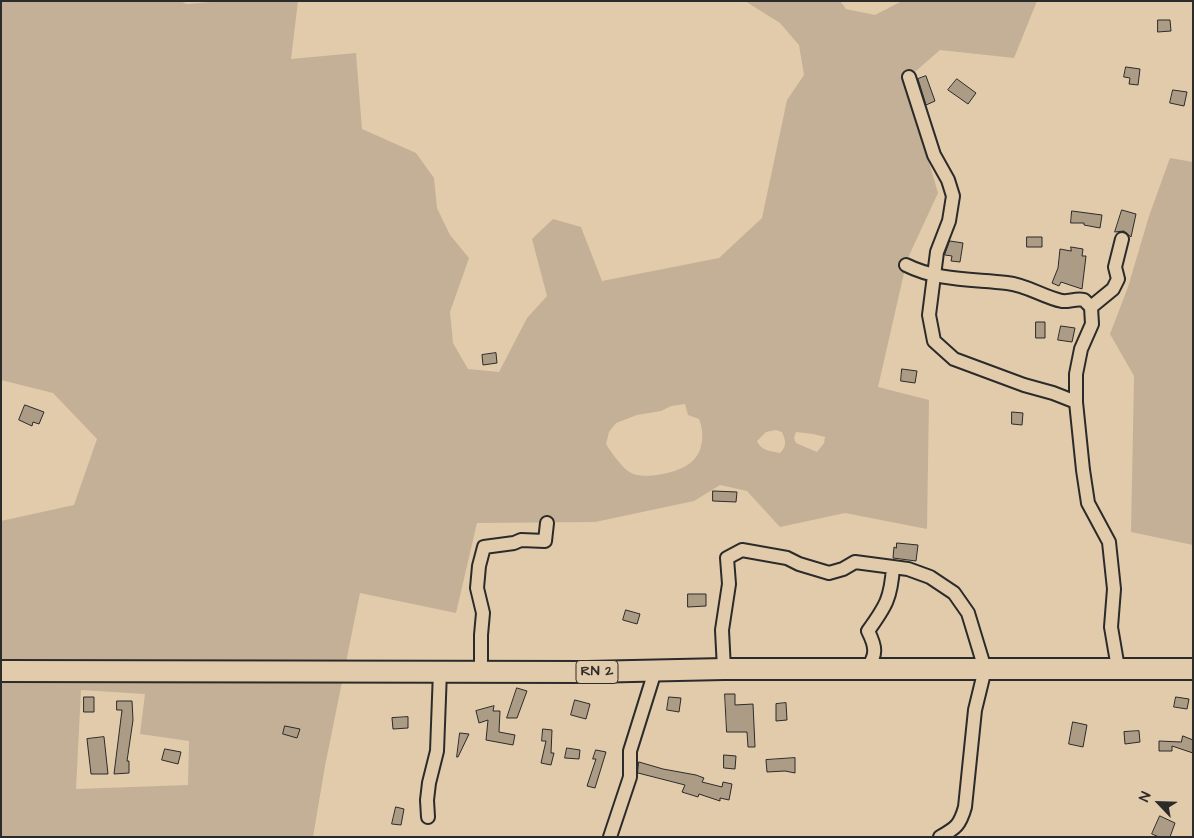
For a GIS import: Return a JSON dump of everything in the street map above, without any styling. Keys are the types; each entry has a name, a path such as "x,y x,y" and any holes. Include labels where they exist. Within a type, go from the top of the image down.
{"main road":[{"name":"RN 2","path":"1,671 1193,669"}],"street":[{"path":"910,77 934,154 948,180 953,196 949,221 937,252 934,274 929,315 934,340 954,359 1076,402"},
{"path":"1090,307 1113,289 1118,279 1115,267 1122,239"},
{"path":"906,265 918,271 961,280 1008,283 1028,288 1065,302 1076,298 1084,300 1090,307 1092,324 1082,349 1076,374 1076,402 1088,503 1109,542 1114,589 1111,627 1118,668"},
{"path":"481,670 480,636 483,613 477,588 479,566 484,547 514,543 521,540 545,541 547,523"},
{"path":"724,669 722,630 729,584 727,558 742,550 787,558 799,564 828,573 855,562 908,569 930,577 954,593 968,613 985,669 975,710 965,807 961,821 954,829 940,837"},
{"path":"867,669 874,658 875,644 868,631 887,604 892,584 893,567"},
{"path":"428,817 429,783 437,751 440,671"},
{"path":"610,837 630,777 630,751 655,671"}],"shaded area":[{"path":"1,1 180,1 187,4 222,1 298,1 291,59 356,53 362,129 416,153 434,178 437,208 450,235 469,258 450,312 453,343 468,369 499,372 527,318 547,296 532,239 553,219 581,227 602,281 719,258 762,218 787,100 804,75 799,45 780,23 745,1 840,1 846,9 875,15 902,1 1037,1 1014,58 940,50 909,77 909,93 938,193 907,260 878,387 929,400 927,529 845,513 780,527 747,491 720,485 694,501 595,522 477,523 456,613 360,593 325,766 313,837 1,837 1,521 74,505 97,439 53,393 1,380","holes":["685,404 688,415 699,419 702,438 697,456 687,466 665,473 642,476 628,471 606,444 609,432 616,423 637,415 661,411 671,406","776,430 782,432 785,443 780,453 761,447 757,441 766,432","796,432 825,437 824,443 817,452 796,443 794,438","81,690 145,694 140,734 189,741 188,785 76,789"]},
{"path":"1170,158 1193,162 1193,545 1131,532 1134,376 1110,334 1128,287 1149,216"}],"building":[{"path":"1158,20 1170,20 1171,31 1158,32"},
{"path":"1126,67 1140,69 1138,85 1129,84 1130,78 1124,77"},
{"path":"926,76 935,101 926,105 918,79"},
{"path":"957,79 976,93 968,104 948,90"},
{"path":"1173,90 1187,92 1184,106 1170,103"},
{"path":"1122,210 1136,214 1131,237 1124,231 1115,232"},
{"path":"1072,211 1102,215 1100,228 1084,225 1084,223 1071,223"},
{"path":"1027,237 1042,237 1042,247 1027,247"},
{"path":"950,241 963,243 960,262 951,261 952,256 945,255"},
{"path":"1071,247 1083,249 1082,256 1086,256 1082,289 1061,282 1059,286 1052,283 1058,268 1060,249 1071,251"},
{"path":"1036,322 1045,322 1045,338 1036,338"},
{"path":"1061,326 1075,328 1072,342 1058,340"},
{"path":"496,353 497,363 483,365 482,355"},
{"path":"902,369 917,371 915,383 901,381"},
{"path":"25,405 44,412 39,424 33,422 32,426 19,420"},
{"path":"1012,412 1023,413 1022,425 1012,424"},
{"path":"713,491 737,492 736,502 713,501"},
{"path":"897,543 918,545 916,561 893,558 894,547 896,548"},
{"path":"688,594 706,594 706,606 688,607"},
{"path":"626,610 640,614 637,624 623,620"},
{"path":"517,688 527,691 517,718 507,718"},
{"path":"725,694 735,694 735,705 753,704 755,747 748,747 747,732 727,732"},
{"path":"84,697 94,697 94,712 84,712"},
{"path":"669,697 681,698 679,712 667,710"},
{"path":"1176,697 1189,699 1187,709 1174,707"},
{"path":"575,700 590,704 586,719 571,715"},
{"path":"117,701 132,701 133,720 127,761 129,761 129,773 114,774 122,710 117,710"},
{"path":"786,703 787,720 776,721 776,704"},
{"path":"494,706 493,711 500,711 499,732 515,735 513,745 486,740 488,720 479,723 476,711"},
{"path":"408,717 408,728 393,729 392,718"},
{"path":"1073,722 1087,725 1083,747 1069,744"},
{"path":"285,726 300,729 297,738 283,734"},
{"path":"543,729 552,730 551,753 554,753 551,765 541,763 546,741 542,741"},
{"path":"1139,731 1140,742 1125,744 1124,732"},
{"path":"460,733 469,734 457,757"},
{"path":"1183,736 1193,740 1193,753 1172,746 1172,751 1159,751 1159,741 1181,742"},
{"path":"104,737 108,774 91,774 87,739"},
{"path":"567,748 580,750 579,759 565,758"},
{"path":"165,749 181,752 178,764 162,760"},
{"path":"596,750 606,752 595,788 587,786 596,759 593,759"},
{"path":"724,755 736,756 735,769 724,768"},
{"path":"795,758 795,773 785,771 767,772 766,760"},
{"path":"639,762 696,775 704,778 702,782 722,787 723,782 732,784 729,800 720,798 720,801 699,794 698,797 682,792 685,785 638,773"},
{"path":"396,807 404,809 401,825 392,824"},
{"path":"1160,816 1175,823 1170,837 1159,837 1152,834"}]}
